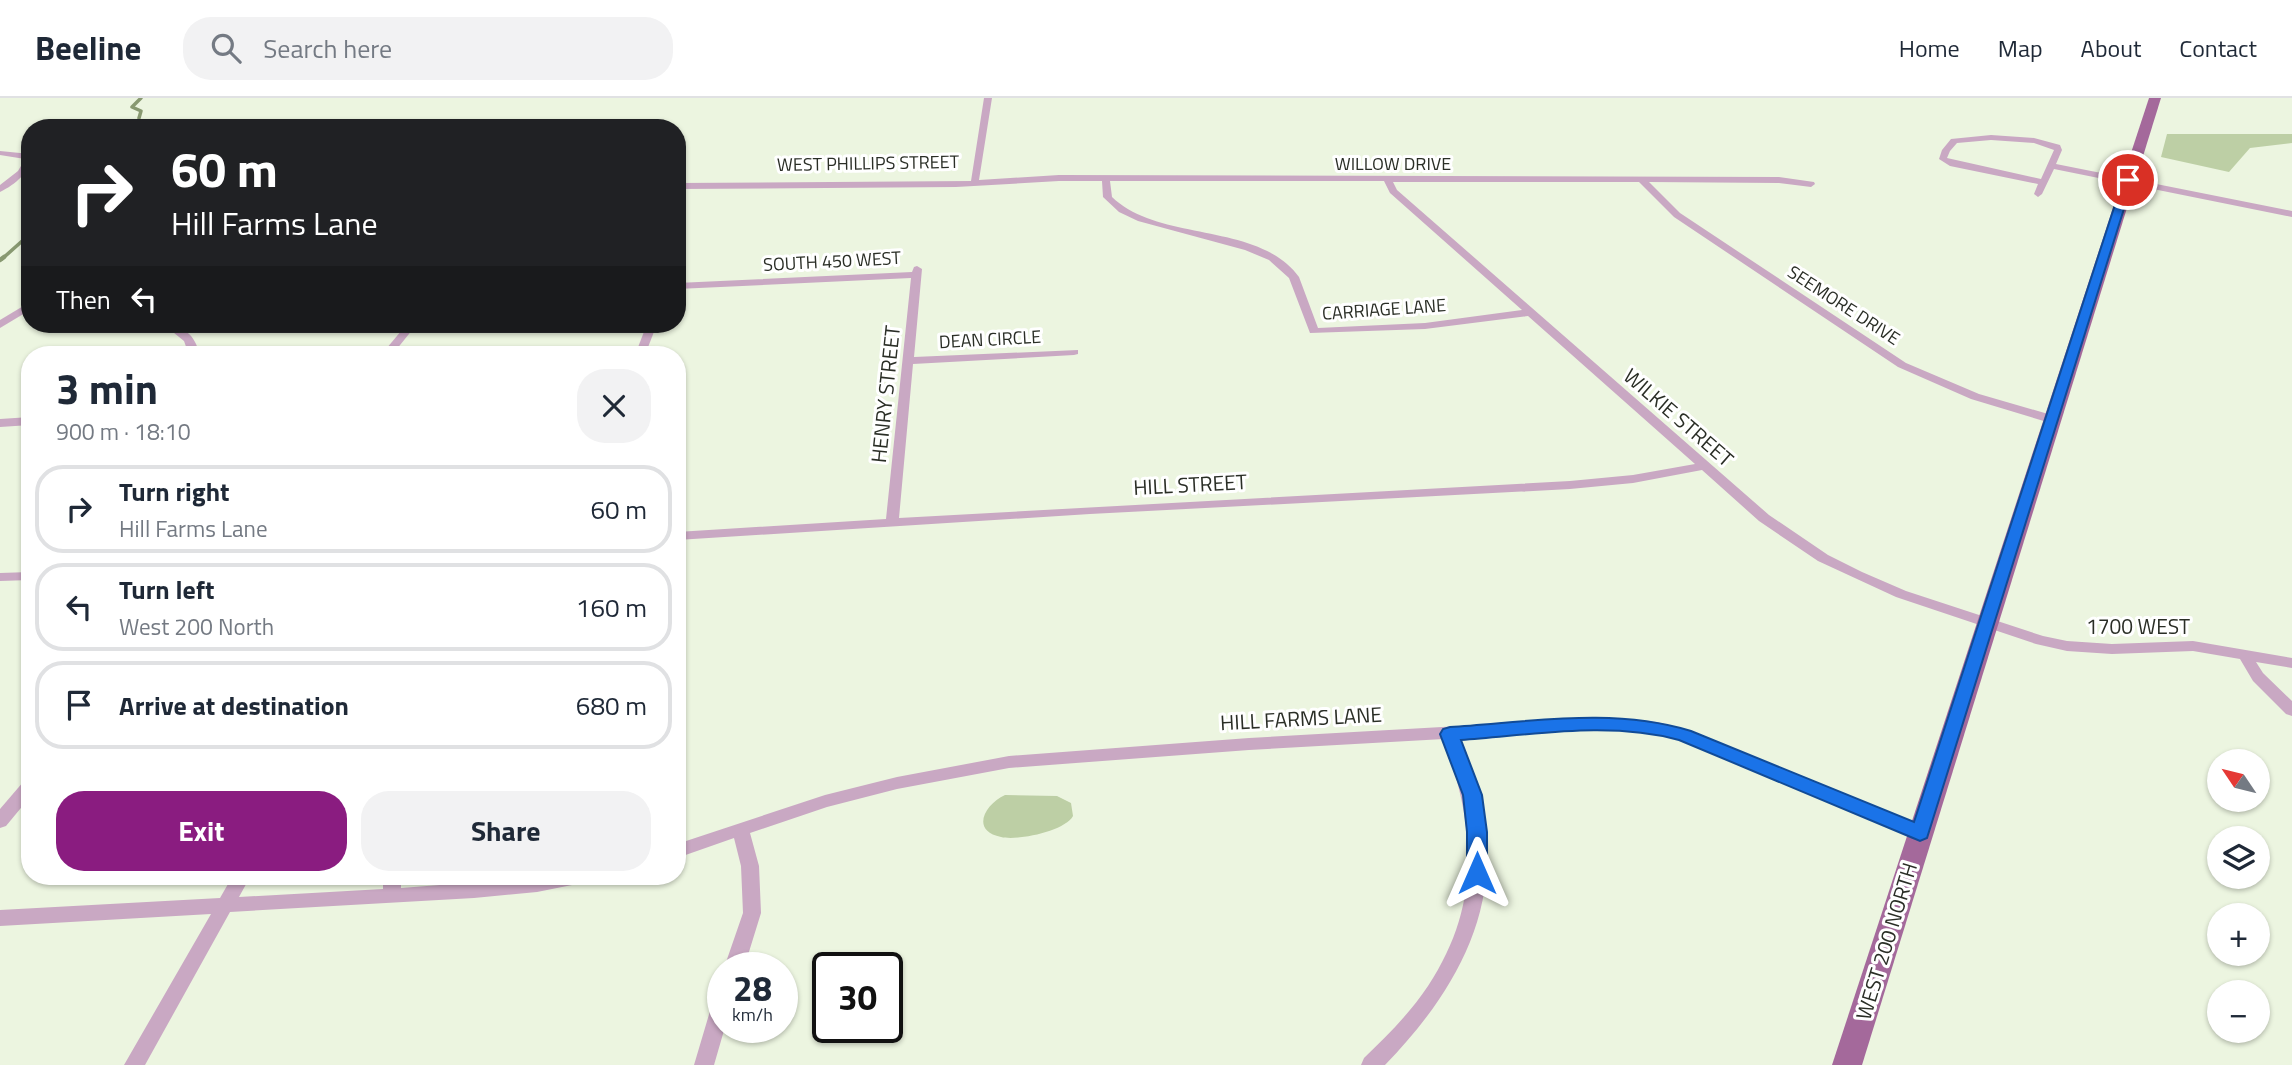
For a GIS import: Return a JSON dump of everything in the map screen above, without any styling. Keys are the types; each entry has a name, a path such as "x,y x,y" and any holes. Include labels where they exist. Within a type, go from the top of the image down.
{"main road":[{"name":"WEST 200 NORTH","path":"1847,1065 2155,98"}],"street":[{"name":"WEST PHILLIPS STREET","path":"686,186 956,184 975,181 988,98"},
{"path":"2038,194 2059,150 2048,143 2020,139 1959,139 1950,143 1946,149 1943,159 1946,161 2043,182"},
{"path":"0,153 21,156"},
{"path":"2052,166 2292,214"},
{"path":"0,189 21,173"},
{"name":"WILLOW DRIVE","path":"975,181 1106,178 1641,179 1779,180 1811,184"},
{"name":"CARRIAGE LANE","path":"1106,178 1106,193 1110,201 1121,209 1142,218 1245,246 1281,263 1294,275 1314,331 1424,326 1531,312"},
{"name":"WILKIE STREET","path":"1387,179 1393,191 1764,518 1823,558 1901,594 1986,624"},
{"name":"SEEMORE DRIVE","path":"1641,179 1676,215 1902,365 1975,397 2051,419"},
{"name":"SOUTH 450 WEST","path":"686,286 916,272"},
{"name":"HENRY STREET","path":"892,524 916,272"},
{"path":"0,325 21,311"},
{"name":"DEAN CIRCLE","path":"908,361 1074,352"},
{"path":"0,422 21,421"},
{"name":"HILL STREET","path":"686,535 1090,510 1570,485 1633,479 1705,466"},
{"path":"0,577 21,576"},
{"name":"1700 WEST","path":"1986,624 2067,646 2112,649 2193,646 2292,663"},
{"path":"2244,654 2258,677 2292,710"},
{"name":"HILL FARMS LANE","path":"686,848 825,801 1009,762 1603,723 1657,728 1697,740 1920,833"},
{"path":"1371,1065 1404,1036 1432,999 1453,960 1470,918 1477,873 1477,832 1472,795 1450,734"},
{"path":"0,821 21,796"},
{"path":"739,952 752,913 750,866 741,830"},
{"path":"134,1065 236,885"},
{"path":"0,918 224,906 392,886 487,890 537,885"},
{"path":"704,1065 711,1043"}],"green space":[{"path":"2167,134 2292,134 2292,143 2250,148 2229,172 2161,157"},
{"path":"1005,795 1057,796 1071,803 1073,816 1061,826 1040,834 1009,838 991,834 983,823 984,817 992,805"}],"waterway":[{"path":"139,118 141,111 132,107 141,98"},
{"path":"2,259 21,242"},
{"path":"0,260 4,257"}],"route":[{"path":"1477,873 1477,832 1472,795 1461,758 1450,734 1603,723 1628,723 1657,728 1685,735 1920,833 2128,180"}]}
